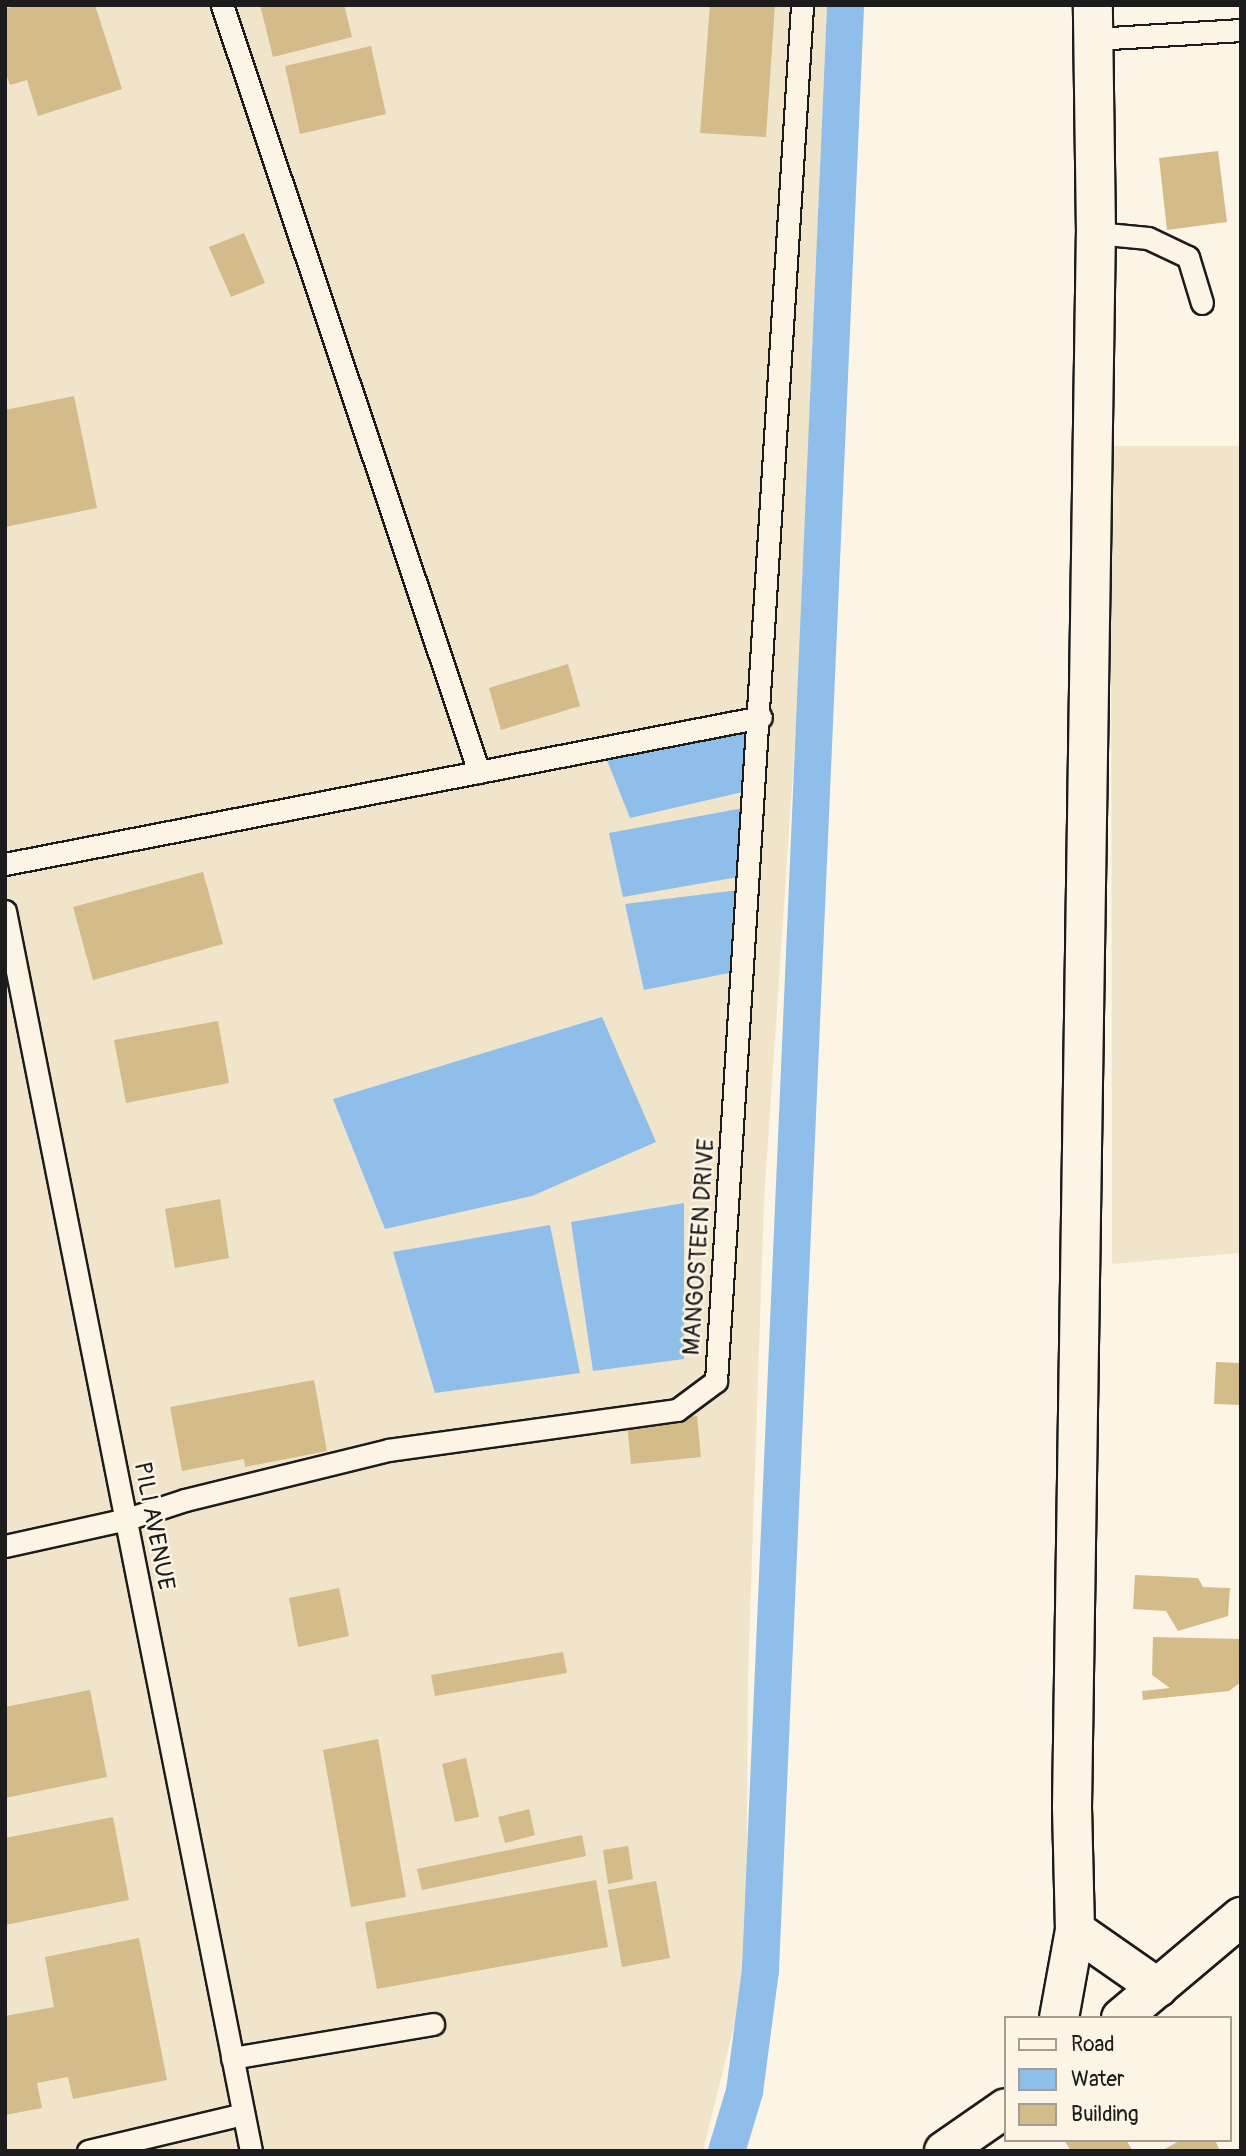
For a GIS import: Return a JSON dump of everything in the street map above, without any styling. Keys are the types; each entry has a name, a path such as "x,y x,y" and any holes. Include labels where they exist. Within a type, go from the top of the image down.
{"main road":[{"path":"1059,2016 1075,1930 1072,1807 1096,233 1094,22"},
{"path":"1123,2016 1241,1916"},
{"path":"1075,1930 1158,1988"},
{"path":"944,2151 1004,2109"}],"lane":[{"path":"222,5 479,772"},
{"name":"MANGOSTEEN DRIVE","path":"5,1546 127,1519 185,1500 388,1450 677,1410 716,1381 761,717 802,5"},
{"path":"1094,22 1241,30"},
{"path":"1096,233 1148,238 1188,257 1202,303"},
{"path":"5,864 761,717"},
{"name":"PILI AVENUE","path":"5,911 251,2151"},
{"path":"232,2058 433,2024"},
{"path":"88,2151 243,2114"}],"shaded area":[{"path":"5,5 827,5 797,713 764,1200 748,1677 746,1978 703,2151 5,2151"},
{"path":"1111,446 1241,446 1241,1253 1112,1264"}],"water":[{"path":"753,723 747,791 630,818 605,755"},
{"path":"754,806 744,876 623,897 609,833"},
{"path":"739,890 739,971 644,990 625,904"},
{"path":"602,1017 656,1142 532,1196 385,1229 333,1099"},
{"path":"684,1203 684,1359 593,1371 571,1222"},
{"path":"550,1225 580,1373 435,1393 393,1252"}],"building":[{"path":"18,5 95,5 122,89 38,116 27,80 10,85 5,71 5,9"},
{"path":"260,5 344,5 352,37 273,57"},
{"path":"710,5 775,5 766,137 700,133"},
{"path":"371,46 386,114 300,134 285,66"},
{"path":"1218,151 1227,222 1167,230 1159,158"},
{"path":"244,233 265,283 231,297 209,247"},
{"path":"74,396 97,508 5,527 5,410"},
{"path":"568,664 580,706 501,730 489,688"},
{"path":"203,872 223,944 93,980 73,907"},
{"path":"218,1021 229,1083 126,1103 114,1040"},
{"path":"220,1199 229,1258 175,1268 165,1209"},
{"path":"1216,1362 1241,1363 1241,1405 1214,1404"},
{"path":"314,1380 327,1451 245,1467 244,1459 182,1471 170,1407"},
{"path":"697,1416 701,1457 631,1464 627,1423"},
{"path":"1135,1575 1198,1578 1203,1587 1230,1588 1228,1616 1178,1631 1166,1611 1133,1609"},
{"path":"339,1588 349,1636 298,1647 289,1598"},
{"path":"1153,1637 1241,1639 1241,1682 1229,1691 1143,1700 1142,1691 1170,1688 1152,1675"},
{"path":"563,1652 567,1673 435,1696 431,1675"},
{"path":"90,1690 107,1777 5,1798 5,1707"},
{"path":"378,1739 406,1897 351,1907 323,1750"},
{"path":"466,1758 479,1817 455,1822 442,1764"},
{"path":"529,1809 535,1835 505,1843 498,1817"},
{"path":"113,1817 129,1900 5,1925 5,1838"},
{"path":"582,1835 586,1856 422,1890 417,1869"},
{"path":"628,1846 633,1879 608,1884 603,1850"},
{"path":"596,1880 608,1947 377,1989 365,1922"},
{"path":"656,1881 670,1958 622,1967 608,1890"},
{"path":"139,1938 167,2080 73,2099 68,2077 37,2083 42,2108 5,2115 5,2016 54,2007 45,1957"},
{"path":"1065,2142 1127,2142 1133,2151 1071,2151"},
{"path":"1177,2142 1216,2142 1220,2151 1161,2151"}],"waterway":[{"path":"726,2151 744,2091 760,1969 845,5"}]}
